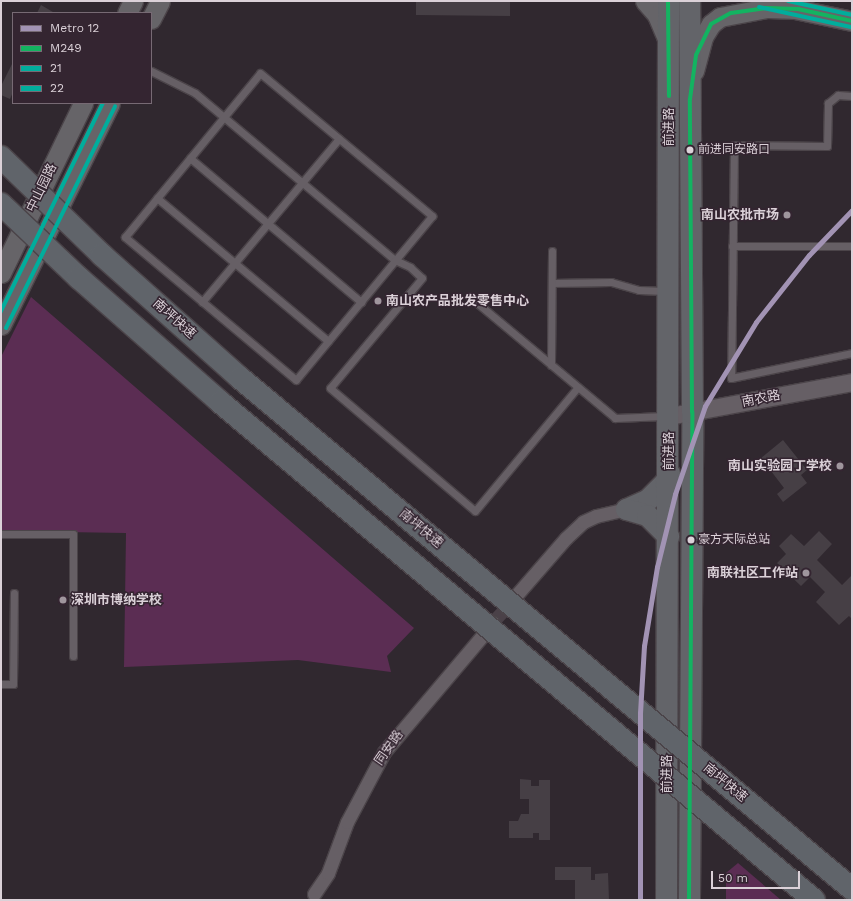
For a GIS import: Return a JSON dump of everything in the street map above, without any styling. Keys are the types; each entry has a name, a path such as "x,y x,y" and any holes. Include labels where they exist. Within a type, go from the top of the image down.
{"highway":[{"name":"南坪快速","path":"1,157 102,254 240,378 852,889"},
{"path":"1,204 79,278 220,402 814,900"}],"main road":[{"path":"128,12 133,1"},
{"path":"152,17 160,1"},
{"path":"645,1 657,15 668,44"},
{"name":"前进路","path":"666,900 669,473 668,1"},
{"name":"前进路","path":"689,1 692,412 689,900"},
{"path":"760,1 852,21"},
{"path":"690,99 696,55 711,24 720,17 747,10 798,9"},
{"name":"中山园路","path":"3,265 83,104"},
{"name":"中山园路","path":"1,324 110,104"},
{"path":"626,510 648,499 665,482 669,473"},
{"path":"626,510 648,515 668,536"}],"street":[{"name":"南农路","path":"669,416 852,382"},
{"path":"505,609 566,538 583,522 596,516 626,510"},
{"name":"同安路","path":"314,894 328,873 348,822 384,752 494,621"},
{"path":"759,850 819,900"}],"lane":[{"path":"152,72 195,93 395,260 410,267 422,278 330,388 475,511 578,387"},
{"path":"260,73 339,139 432,216 296,380 125,237 260,73"},
{"path":"852,96 838,95 828,103 827,146 734,145 731,378 852,353"},
{"path":"202,302 339,139"},
{"path":"190,158 361,302"},
{"path":"157,198 328,341"},
{"path":"732,246 852,246"},
{"path":"551,365 552,251"},
{"path":"552,283 611,282 639,290 669,291"},
{"path":"470,297 615,418 669,416"},
{"path":"1,534 73,534 73,656"},
{"path":"1,684 13,684 14,593"}],"shaded area":[{"path":"31,297 414,628 387,656 391,672 298,660 124,667 126,533 1,531 1,357"},
{"path":"738,863 781,900 726,900 726,873"}],"building":[{"path":"416,1 510,1 510,16 416,15"},
{"path":"41,5 53,12 38,12"},
{"path":"12,64 12,94 10,99 1,95 1,86"},
{"path":"783,440 807,470 801,475 807,483 783,502 777,494 784,488 761,458"},
{"path":"819,531 832,544 817,560 842,585 852,575 852,619 849,616 839,625 816,602 825,592 810,577 801,586 777,563 786,554 779,546 791,534 804,546"},
{"path":"520,779 531,780 531,786 539,786 539,780 550,780 550,840 539,840 539,833 533,833 533,838 509,838 509,821 518,821 521,814 529,814 529,799 520,799"},
{"path":"555,867 591,867 591,880 595,880 595,874 608,873 609,900 575,900 575,880 555,880"}],"tunnel":[{"path":"494,621 505,609"}],"metro line":[{"name":"12","path":"640,900 640,713 644,646 657,567 675,494 705,406 756,322 809,255 852,210"}],"transit line":[{"name":"M249","path":"668,1 669,96"},
{"name":"22","path":"788,1 852,15"},
{"name":"21","path":"759,7 851,27"},
{"name":"M249","path":"689,900 692,412 690,99 696,55 711,24 731,13 767,8 798,9 852,21"},
{"name":"22","path":"1,311 103,104"},
{"name":"21","path":"6,328 115,106"}],"place":[{"name":"前进同安路口","path":"690,150"},
{"name":"南山农批市场","path":"787,215"},
{"name":"南山农产品批发零售中心","path":"378,301"},
{"name":"南山实验园丁学校","path":"840,466"},
{"name":"豪方天际总站","path":"691,540"},
{"name":"南联社区工作站","path":"806,573"},
{"name":"深圳市博纳学校","path":"63,600"}]}
